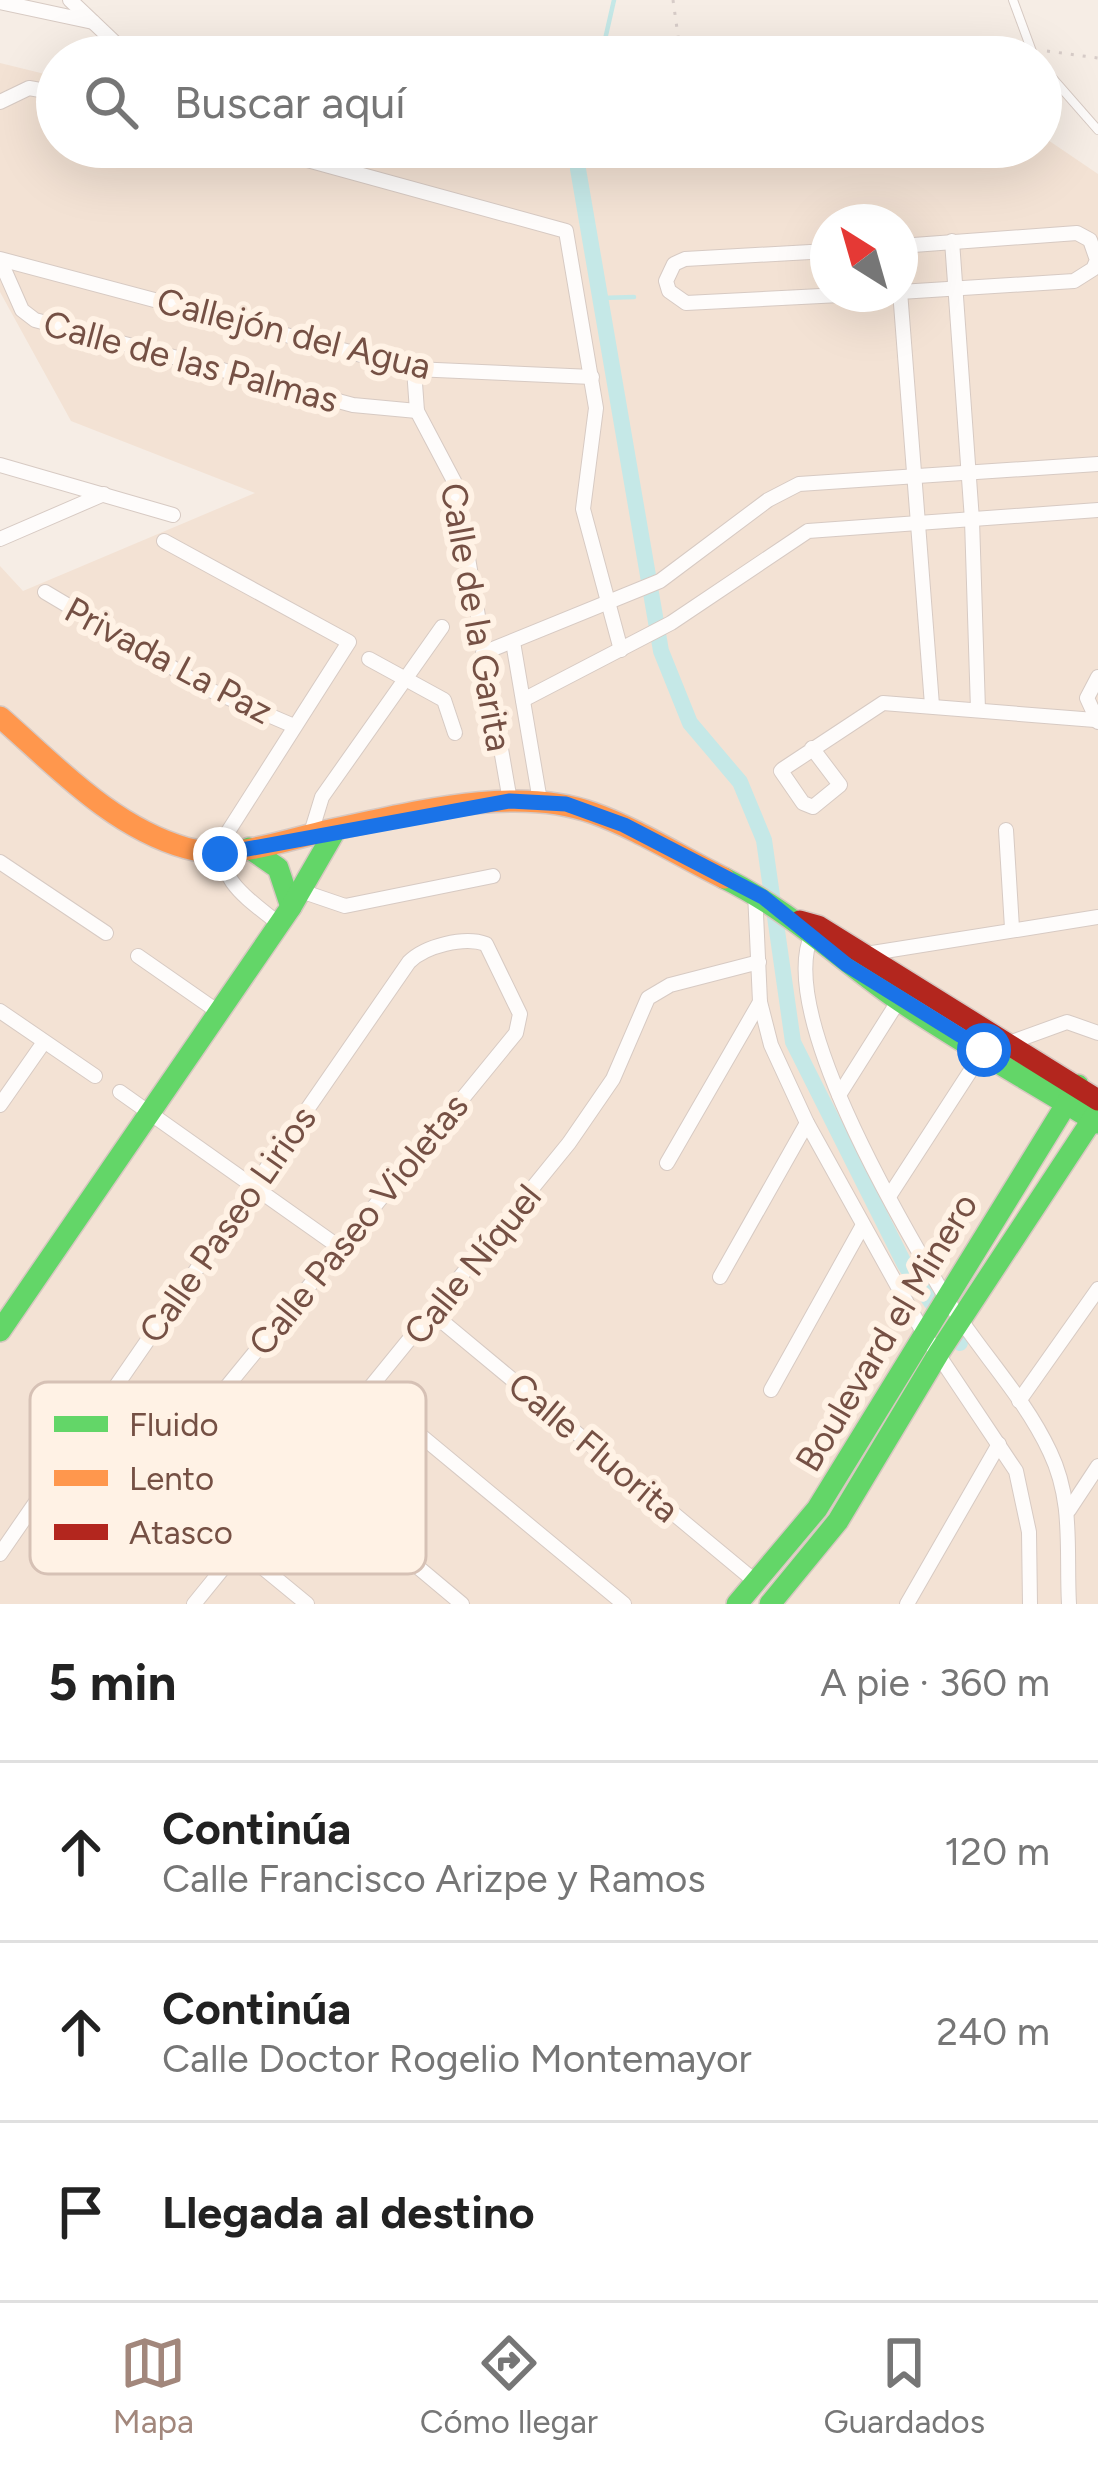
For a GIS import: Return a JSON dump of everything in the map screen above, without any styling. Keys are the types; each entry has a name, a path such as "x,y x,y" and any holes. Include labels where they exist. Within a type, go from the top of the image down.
{"street":[{"path":"70,0 108,36"},
{"path":"0,2 93,22"},
{"path":"0,102 36,89"},
{"path":"336,168 566,231 596,408 583,509 621,650"},
{"path":"918,244 1077,233 1090,241 1097,260 1093,269 1074,281 918,289"},
{"path":"952,241 972,520 978,710"},
{"path":"810,251 685,259 668,271 666,281 669,291 686,303 810,297"},
{"name":"Callejón del Agua","path":"0,259 414,369 592,376"},
{"name":"Calle de las Palmas","path":"0,259 22,310 35,320 353,404 417,411"},
{"path":"902,312 932,705"},
{"name":"Calle de la Garita","path":"414,369 417,411 447,459 455,483 510,801"},
{"path":"483,653 660,580 782,491 815,481 1098,464"},
{"path":"0,465 173,514"},
{"path":"0,539 104,494"},
{"path":"523,700 671,623 808,531 1098,509"},
{"path":"164,541 349,642 235,815 220,854 229,881 290,908 345,906 493,876"},
{"name":"Privada La Paz","path":"45,592 210,690 294,726"},
{"path":"310,836 319,803 442,626"},
{"name":"Calle de la Garita","path":"513,642 540,801"},
{"path":"369,659 444,700 455,733"},
{"path":"812,748 841,785 829,800 808,806 781,773 812,748 873,706 932,705 1096,721 1087,698 1098,676"},
{"path":"0,717 135,826 179,848 220,854 510,801 566,804 624,825 759,894 899,1000 984,1050 1073,1093"},
{"path":"319,803 335,830"},
{"path":"0,1331 290,908 335,830"},
{"path":"1006,830 1012,928"},
{"path":"249,848 284,876 290,908"},
{"path":"0,862 106,933"},
{"path":"759,894 760,1002 770,1045 862,1225 951,1333 1019,1401 1048,1448 1069,1510 1069,1604"},
{"path":"865,954 1098,917"},
{"path":"803,923 865,954 1012,1042 1097,1113"},
{"path":"803,923 803,980 820,1050 890,1196 934,1313 951,1333 1025,1498 1027,1601"},
{"name":"Calle Paseo Lirios","path":"119,1382 414,957 477,940 486,944"},
{"name":"Calle Paseo Violetas","path":"230,1382 516,1033 520,1014 486,944"},
{"path":"138,956 218,1010"},
{"name":"Calle Níquel","path":"374,1382 600,1102 648,998 670,986 759,962"},
{"path":"839,1095 899,1000"},
{"path":"667,1163 760,1002"},
{"path":"0,1011 95,1076"},
{"path":"1012,1042 1066,1022 1098,1033"},
{"path":"0,1105 44,1042"},
{"path":"890,1196 984,1050"},
{"path":"120,1092 339,1247"},
{"name":"Boulevard el Minero","path":"736,1604 817,1509 1073,1093"},
{"name":"Boulevard el Minero","path":"770,1604 838,1521 951,1333 1097,1113"},
{"path":"721,1277 807,1123"},
{"path":"771,1390 862,1225"},
{"path":"1019,1401 1098,1289"},
{"name":"Calle Fluorita","path":"432,1313 756,1582"},
{"path":"426,1440 624,1604"},
{"path":"907,1604 999,1444"},
{"path":"1069,1510 1098,1466"},
{"name":"Calle Paseo Lirios","path":"0,1554 30,1512"},
{"name":"Calle Níquel","path":"194,1604 218,1574"},
{"path":"271,1574 307,1604"},
{"path":"426,1574 462,1604"}],"lane":[{"path":"1013,0 1026,36"},
{"path":"1062,88 1098,130"}],"path":[{"path":"674,0 678,36"},
{"path":"1062,52 1098,58"}],"shaded area":[{"path":"0,63 36,72 36,168 1062,168 1062,150 1098,174 1098,1604 0,1604 0,566 23,591 255,493 71,421 0,292"}],"waterway":[{"path":"606,36 614,0"},
{"path":"578,169 661,651 690,723 740,782 764,840 793,1042 905,1265 960,1343"},
{"path":"601,298 634,297"}],"traffic: fast":[{"path":"0,1331 291,907 335,831"},
{"path":"249,848 278,868 291,907"},
{"path":"724,878 789,918 916,1012 1098,1123"},
{"path":"737,1604 817,1509 1078,1085"},
{"path":"770,1604 838,1521 940,1351 1098,1111"}],"traffic: slow":[{"path":"0,717 109,810 186,848 240,851 427,810 530,801 593,813 724,878"}],"traffic: jam":[{"path":"800,921 818,926 1098,1100"}],"route":[{"path":"220,854 510,801 566,804 624,825 784,909 800,921 810,938 847,965 984,1050"}]}
